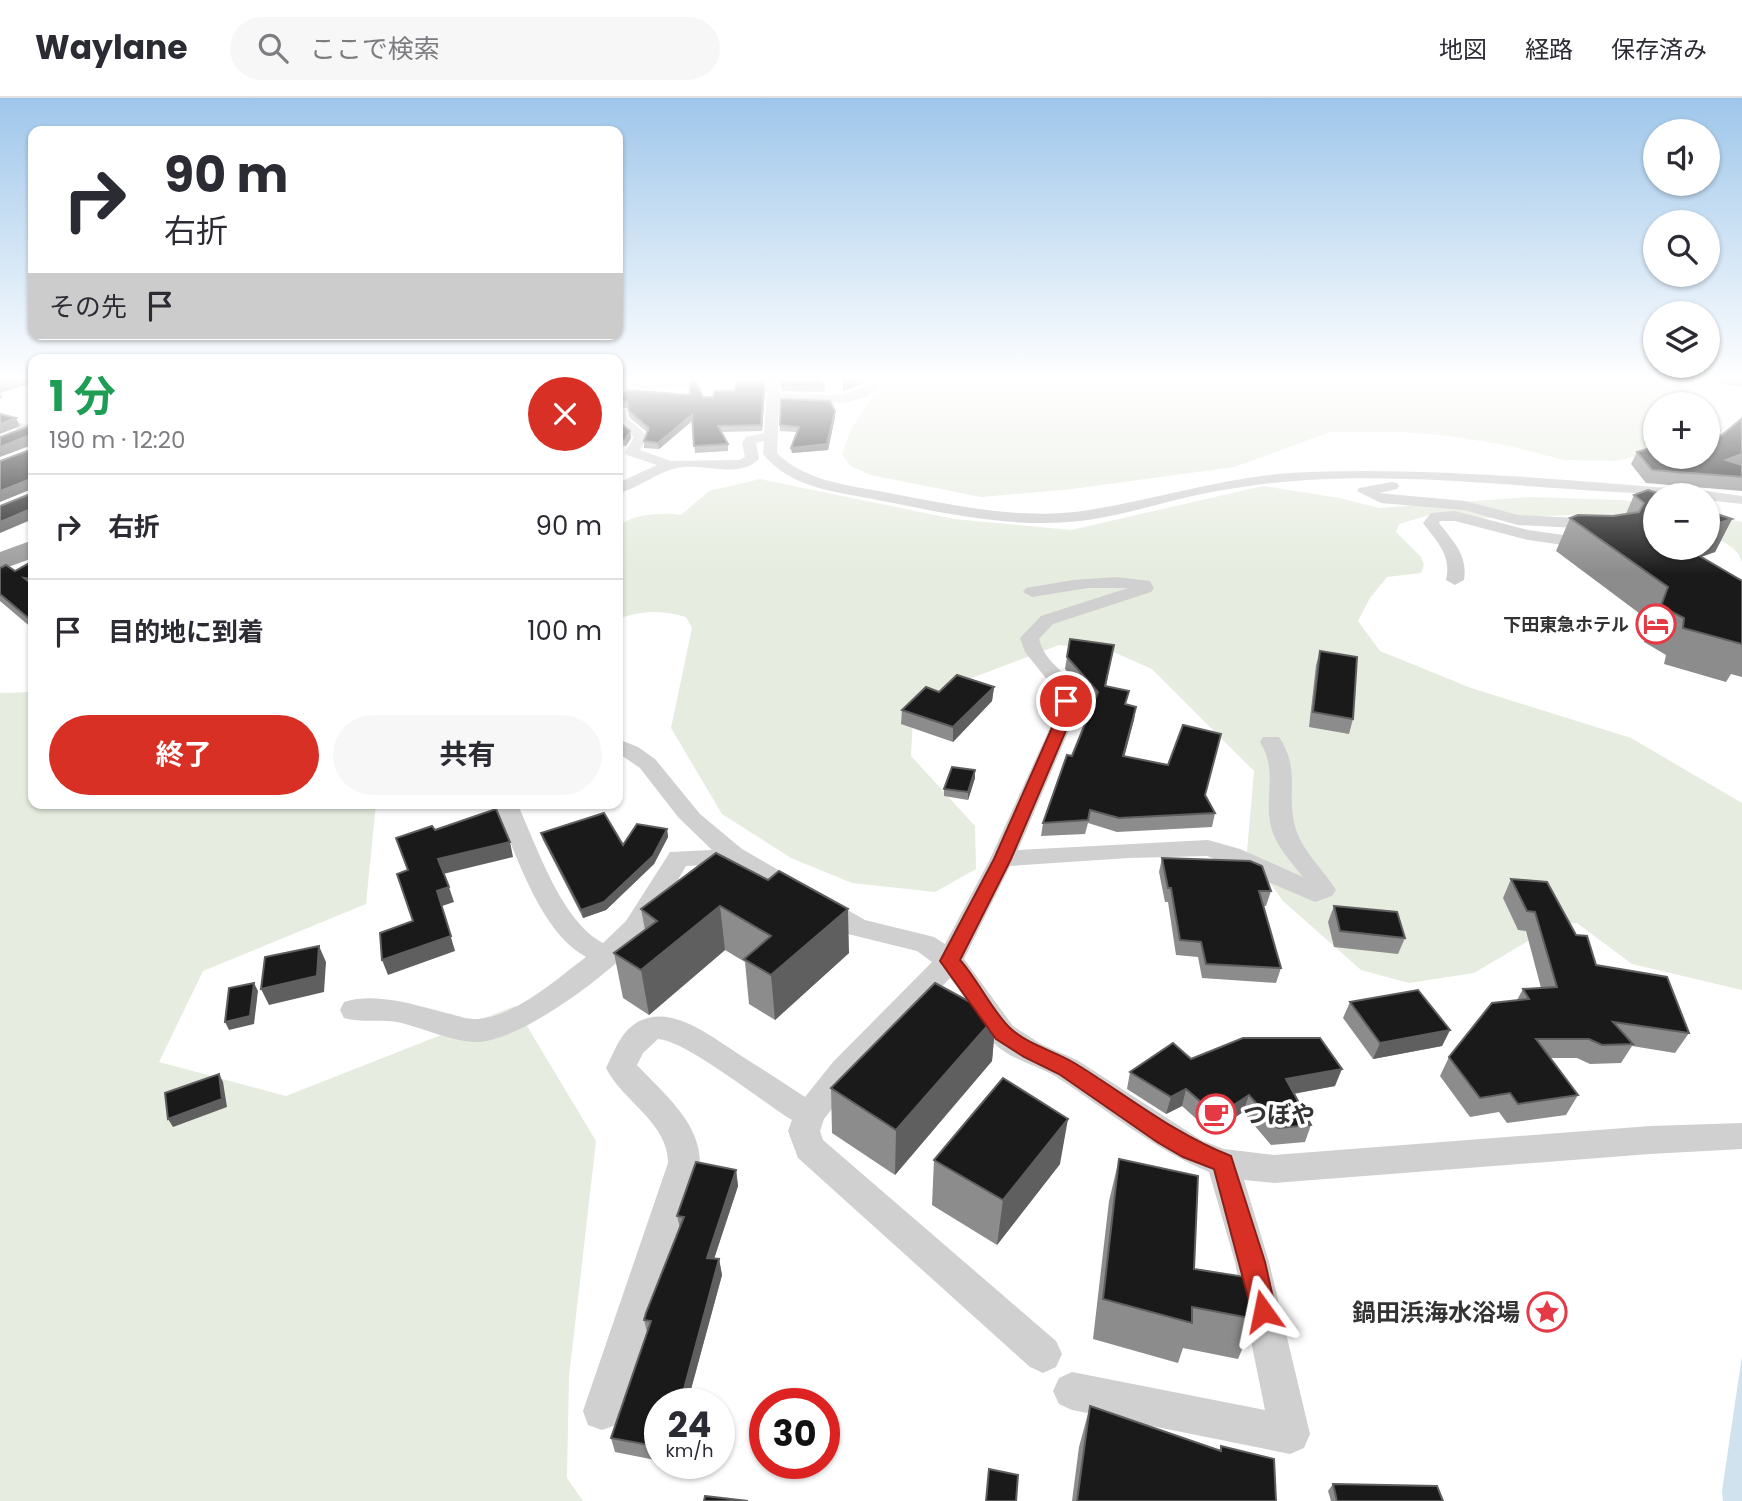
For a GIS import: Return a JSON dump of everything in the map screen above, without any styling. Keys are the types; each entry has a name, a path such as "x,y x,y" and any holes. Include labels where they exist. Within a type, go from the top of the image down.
{"highway":[{"path":"0,562 28,550"}],"street":[{"path":"637,442 632,452 671,465"},
{"path":"623,487 671,465 746,463 752,459 749,442"},
{"path":"770,442 770,454 774,461 826,486 971,513 1026,519 1056,520 1209,488 1306,476 1430,475 1643,490"},
{"path":"1455,580 1459,568 1456,555 1432,523 1436,516 1455,516 1570,541 1595,544 1609,537 1587,522 1518,520 1465,506 1381,499 1364,491 1393,486 1586,493 1643,498"},
{"path":"1720,497 1742,500"},
{"path":"1720,505 1742,508"},
{"path":"1032,592 1119,583 1136,583 1144,585 1145,588 1047,620 1029,638 1030,649 1063,686 1066,701 1063,721 1002,859 950,961 844,1071 810,1113 804,1131 809,1147 1044,1354"},
{"path":"1002,859 1129,850 1208,848 1315,893 1322,890 1317,878 1287,841 1281,815 1284,777 1279,752 1270,742"},
{"path":"623,747 640,755 654,768 681,806 714,841 733,855 857,927 925,944 950,961 965,977 1003,1034 1031,1052 1066,1068 1165,1136 1223,1163 1274,1169 1650,1140 1742,1136"},
{"path":"508,809 558,918 583,944 606,956"},
{"path":"354,1010 395,1012 475,1031 493,1028 550,998 606,956 635,928 678,858 717,858 733,855"},
{"path":"603,1411 684,1163 684,1146 670,1122 621,1068 628,1048 641,1034 662,1027 687,1033 802,1111 810,1113"},
{"path":"1072,1391 1290,1434 1252,1262 1223,1163"}],"shaded area":[{"path":"846,442 1301,442 1234,467 1072,489 981,497 871,475 850,466 842,454"},
{"path":"1489,442 1643,442 1643,455 1615,461 1564,460"},
{"path":"760,479 954,519 1071,530 1263,486 1339,498 1379,508 1531,497 1643,503 1643,524 1572,515 1489,518 1429,515 1399,524 1396,532 1421,557 1424,565 1421,573 1387,577 1370,598 1358,621 1380,651 1471,688 1631,738 1742,803 1742,990 1632,964 1577,923 1548,926 1474,973 1409,983 1361,970 1283,901 1247,852 1254,771 1152,669 1109,650 1059,645 937,691 913,716 911,756 975,826 976,869 935,892 852,883 791,858 722,814 671,728 692,628 686,617 652,612 623,618 623,523 648,515 681,515 709,491"},
{"path":"1720,517 1742,522 1742,562 1733,548 1720,540"},
{"path":"28,692 28,809 375,809 366,904 203,971 159,1062 286,1096 515,1006 596,1141 569,1377 567,1478 583,1501 0,1501 0,693"}],"water":[{"path":"1742,1356 1742,1501 1723,1501 1722,1491"}],"building":[{"path":"694,442 728,444 694,446"},
{"path":"793,442 827,442 827,444 791,448"},
{"path":"1720,442 1742,442 1742,454 1726,460 1742,465 1742,477 1652,470 1720,469"},
{"path":"28,451 28,480 0,491 0,461"},
{"path":"1643,492 1643,502 1634,495"},
{"path":"28,495 28,510 0,522 0,506"},
{"path":"1643,505 1643,560 1706,560 1742,581 1742,644 1683,628 1684,618 1661,606 1668,587 1570,518 1578,515 1613,516 1639,512"},
{"path":"1720,515 1732,519 1720,522"},
{"path":"28,564 28,578 24,578 28,581 28,618 0,594 0,568 6,565 15,571"},
{"path":"1070,639 1114,645 1105,686 1129,691 1125,704 1136,707 1123,756 1168,765 1183,725 1221,734 1205,795 1215,813 1119,818 1090,810 1088,820 1043,823 1067,755 1072,756 1098,692 1067,657"},
{"path":"1320,651 1357,657 1353,719 1313,712"},
{"path":"957,675 994,687 953,727 902,710 926,687 939,692"},
{"path":"952,767 975,770 968,792 944,789"},
{"path":"496,809 510,842 438,859 449,887 437,891 451,936 382,960 380,933 413,921 397,874 408,870 396,838 432,826 435,830"},
{"path":"604,813 623,845 637,824 667,829 653,856 604,902 581,910 541,833"},
{"path":"716,853 768,880 779,871 848,909 771,975 744,959 771,936 720,906 641,970 614,953 657,921 641,909"},
{"path":"1162,858 1250,861 1262,866 1271,891 1259,891 1281,968 1206,964 1201,942 1180,940 1171,888 1168,888"},
{"path":"1511,879 1547,882 1576,935 1587,936 1596,965 1667,977 1689,1033 1613,1022 1633,1044 1602,1045 1589,1039 1536,1039 1578,1095 1518,1104 1510,1093 1480,1098 1449,1057 1492,1003 1529,999 1523,989 1557,987 1535,912 1527,911"},
{"path":"1334,906 1397,912 1405,938 1340,931"},
{"path":"319,946 317,976 261,989 265,957"},
{"path":"254,983 250,1016 225,1022 229,988"},
{"path":"935,983 996,1016 896,1130 831,1088"},
{"path":"1418,990 1450,1030 1380,1043 1350,1002"},
{"path":"1243,1038 1320,1038 1342,1069 1286,1079 1311,1125 1278,1128 1249,1095 1217,1116 1186,1089 1171,1097 1130,1072 1173,1043 1191,1059"},
{"path":"219,1074 222,1099 168,1119 165,1093"},
{"path":"1003,1078 1068,1119 1003,1200 934,1160"},
{"path":"1119,1159 1198,1176 1194,1269 1252,1278 1255,1319 1192,1307 1192,1323 1103,1299"},
{"path":"696,1162 736,1170 707,1258 719,1259 684,1388 644,1388 644,1444 611,1438 651,1321 644,1320 646,1313 684,1217 677,1216"},
{"path":"1090,1406 1221,1451 1221,1446 1274,1459 1276,1501 1077,1501"},
{"path":"989,1469 1018,1475 1016,1501 986,1501"},
{"path":"1333,1484 1437,1486 1443,1501 1337,1501"},
{"path":"705,1496 748,1501 704,1501"}],"place":[{"name":"下田東急ホテル","path":"1656,624"},
{"name":"つぼや","path":"1216,1114"},
{"name":"鍋田浜海水浴場","path":"1547,1312"}],"route":[{"path":"1066,701 1063,721 1002,859 950,961 965,977 1003,1034 1031,1052 1066,1068 1165,1136 1223,1163 1252,1262 1263,1311"}]}
